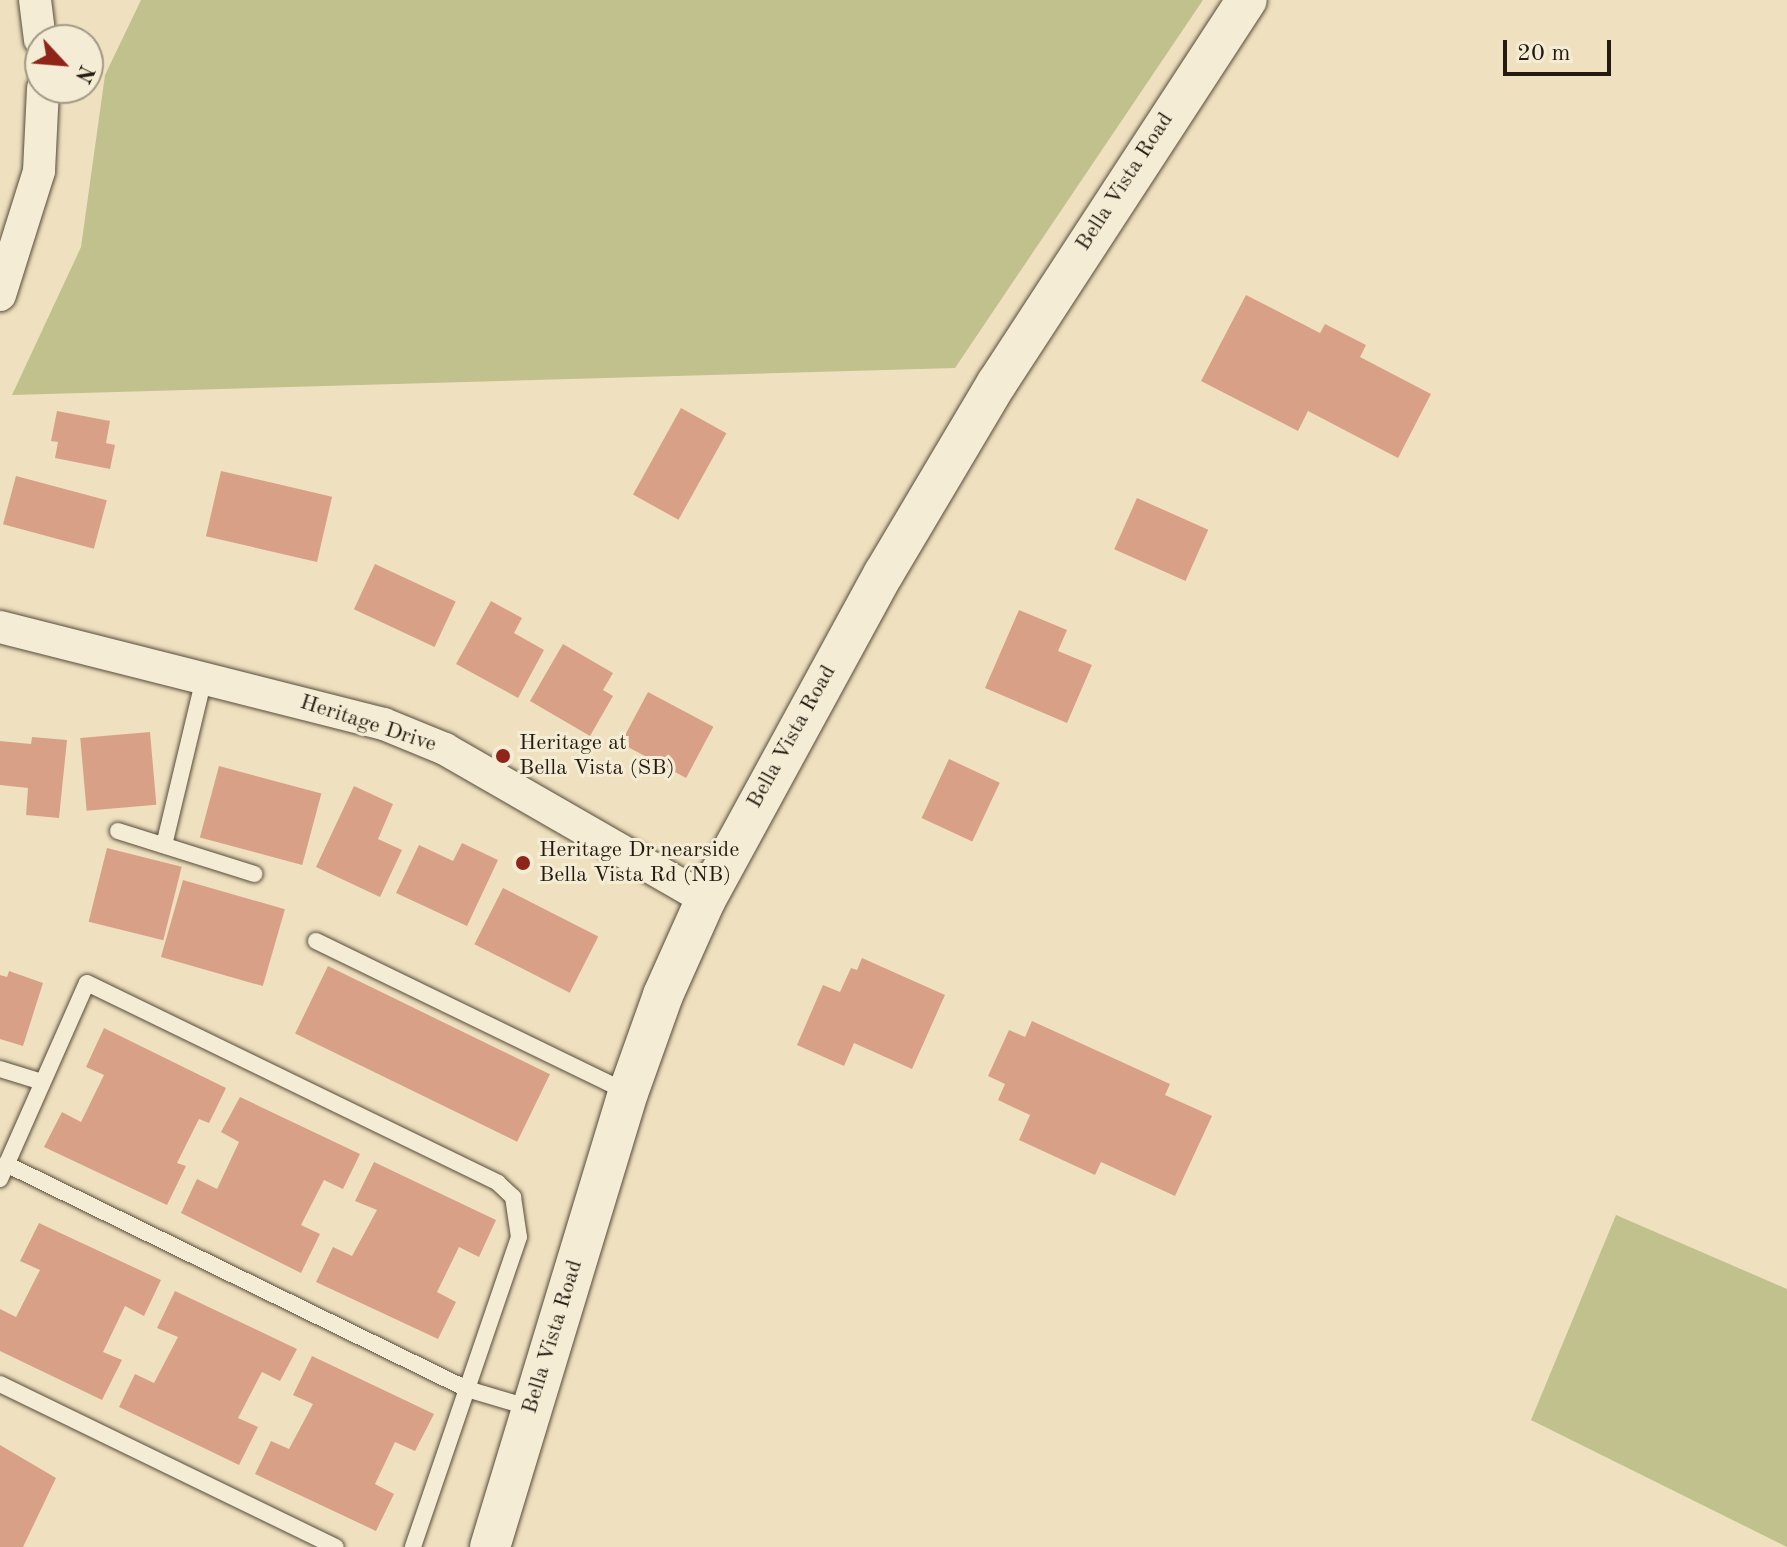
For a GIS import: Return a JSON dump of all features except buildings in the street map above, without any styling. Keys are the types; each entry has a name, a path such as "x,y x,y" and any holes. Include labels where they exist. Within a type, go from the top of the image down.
{"street":[{"path":"35,0 38,24"},
{"name":"Bella Vista Road","path":"490,1547 628,1093 663,995 706,899 884,573 997,383 1247,0"},
{"path":"0,295 12,269 39,171 42,104"},
{"name":"Heritage Drive","path":"0,627 384,724 445,749 706,899"}],"lane":[{"path":"164,845 204,678"},
{"path":"118,831 254,874"},
{"path":"316,941 628,1093"},
{"path":"413,1547 467,1389 519,1237 513,1197 498,1183 87,983 3,1172 467,1389 531,1408"},
{"path":"0,1069 42,1082"},
{"path":"0,1384 335,1547"}],"green space":[{"path":"141,0 1203,0 955,368 12,395 81,247 101,104 104,104 105,75"},
{"path":"1616,1215 1787,1289 1787,1547 1531,1420"}],"place":[{"name":"Heritage at Bella Vista (SB)","path":"503,756"},
{"name":"Heritage Dr nearside Bella Vista Rd (NB)","path":"523,863"}]}
